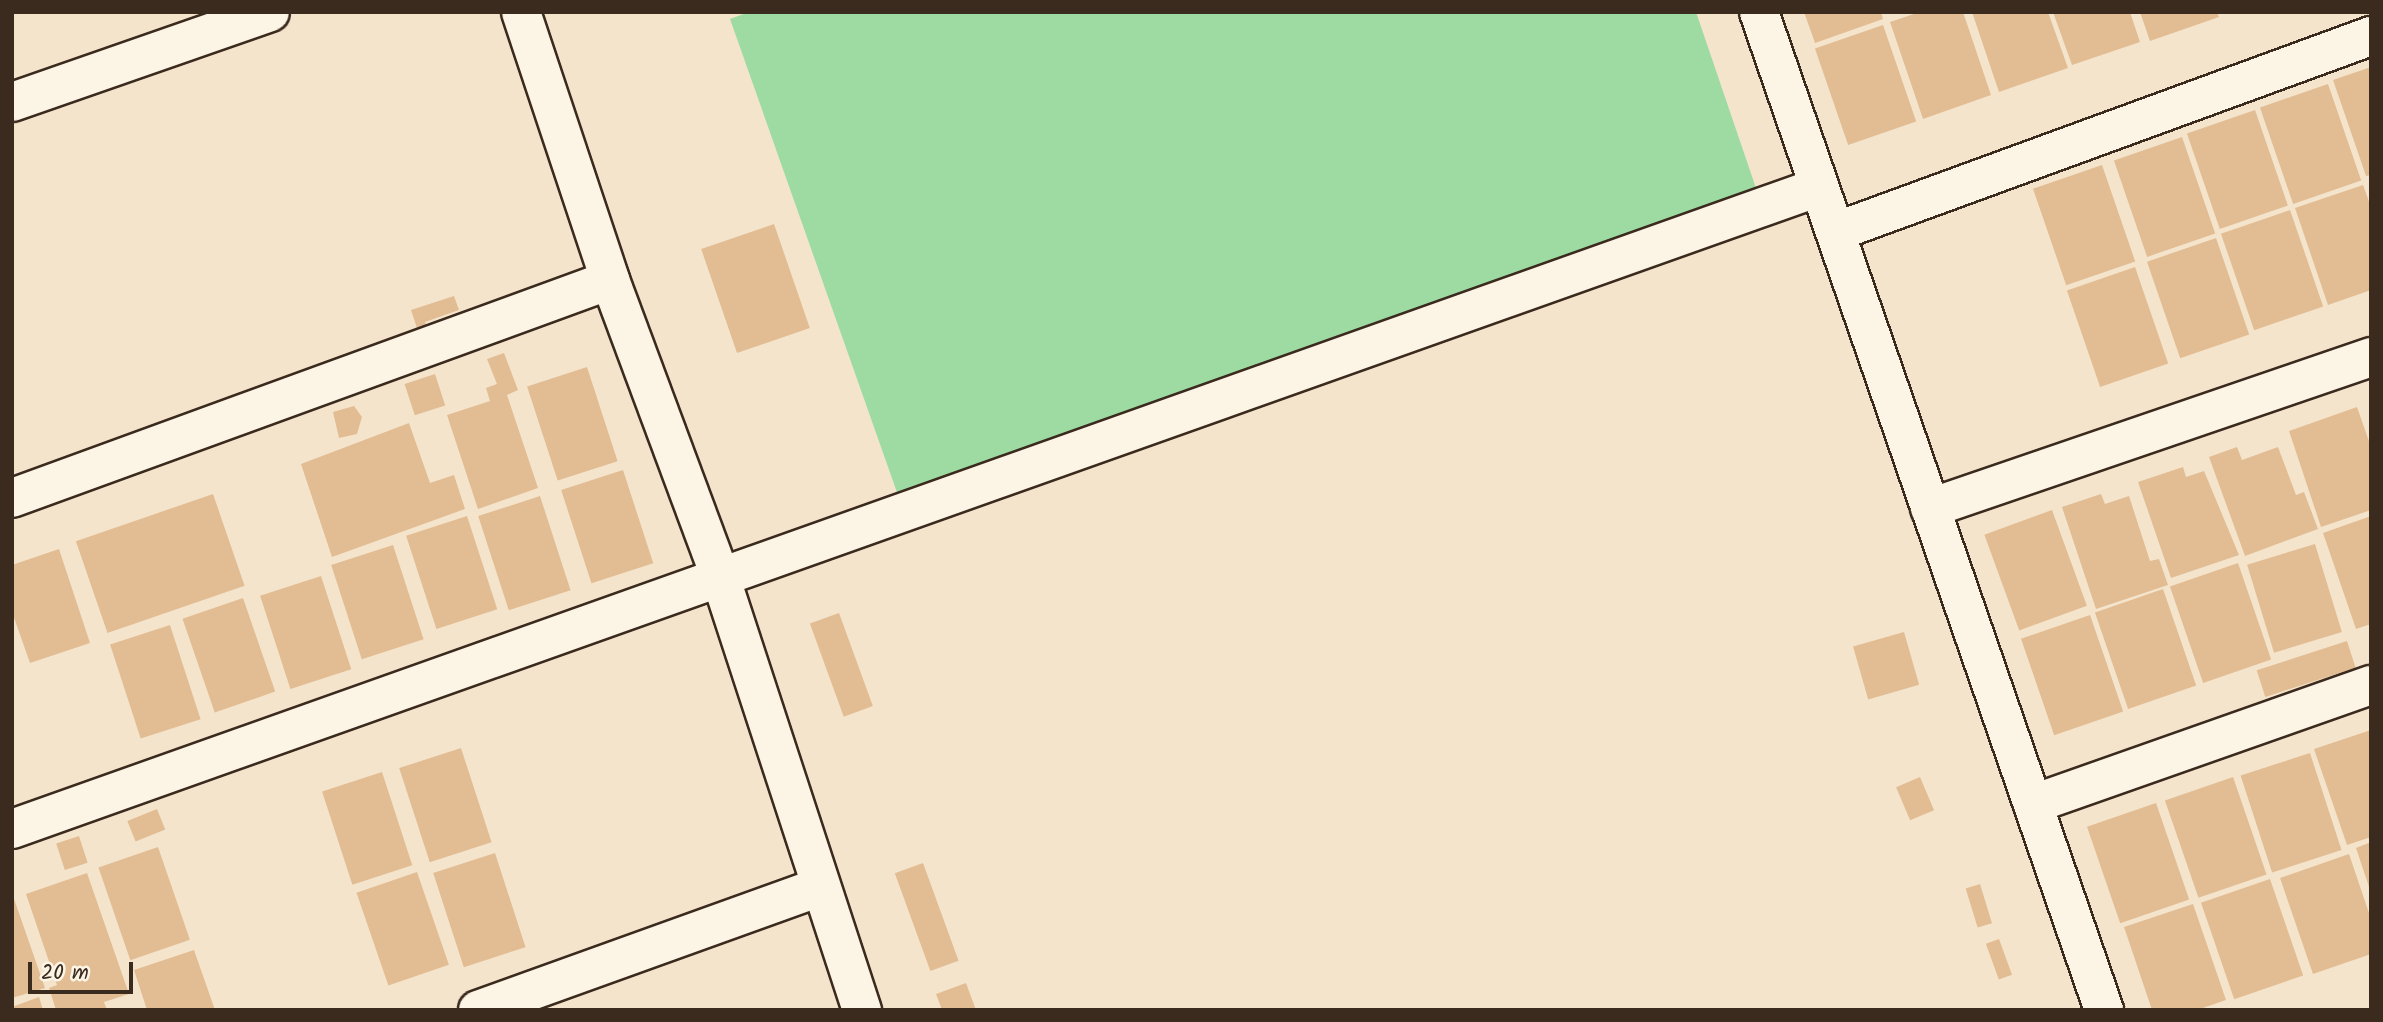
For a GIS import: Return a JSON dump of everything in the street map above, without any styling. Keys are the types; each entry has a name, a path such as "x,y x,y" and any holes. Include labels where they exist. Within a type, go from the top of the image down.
{"street":[{"path":"12,102 270,12"},
{"path":"521,12 610,280 720,576 862,1010"},
{"path":"1759,12 2104,1010"},
{"path":"1835,232 2371,36"},
{"path":"12,829 1819,187"},
{"path":"12,498 610,280"},
{"path":"1930,508 2371,357"},
{"path":"2033,804 2371,685"},
{"path":"478,1010 820,887"}],"green space":[{"path":"749,12 1696,12 1758,194 899,498 730,19"}],"building":[{"path":"1804,12 1881,12 1883,19 1815,43"},
{"path":"1920,12 1963,12 1991,95 1923,119 1890,22"},
{"path":"1972,12 2048,12 2068,68 1999,92"},
{"path":"2053,12 2130,12 2140,42 2072,65"},
{"path":"2140,12 2217,12 2219,17 2150,41"},
{"path":"1883,25 1916,121 1848,145 1815,48"},
{"path":"2371,67 2371,175 2366,176 2333,80"},
{"path":"2328,84 2361,180 2293,204 2260,107"},
{"path":"2255,110 2288,205 2220,229 2187,133"},
{"path":"2182,137 2215,233 2147,257 2114,160"},
{"path":"2102,165 2135,261 2066,285 2033,189"},
{"path":"2363,185 2371,207 2371,290 2328,305 2295,208"},
{"path":"2290,210 2323,306 2254,330 2221,234"},
{"path":"774,224 810,328 737,353 701,249"},
{"path":"2216,238 2249,334 2180,358 2147,262"},
{"path":"2135,267 2168,363 2100,387 2067,290"},
{"path":"454,296 459,310 425,322 429,334 420,337 411,310"},
{"path":"504,353 518,390 507,395 538,488 478,509 447,415 490,401 486,388 497,384 487,359"},
{"path":"587,367 618,461 558,481 527,386"},
{"path":"435,374 445,405 415,415 405,384"},
{"path":"354,406 362,417 357,434 339,438 333,412"},
{"path":"2357,407 2371,447 2371,510 2321,527 2289,431"},
{"path":"409,423 430,483 454,475 465,509 332,557 301,464"},
{"path":"2237,447 2242,460 2278,447 2296,495 2304,492 2318,529 2245,556 2209,457"},
{"path":"2183,467 2186,477 2204,471 2239,555 2171,578 2138,482"},
{"path":"623,470 653,563 591,583 561,490"},
{"path":"213,494 245,586 107,633 76,541"},
{"path":"2101,494 2105,504 2129,496 2150,561 2159,559 2168,585 2096,609 2062,507"},
{"path":"540,496 571,590 509,610 478,516"},
{"path":"2052,510 2087,606 2019,630 1984,535"},
{"path":"467,516 497,609 436,629 406,536"},
{"path":"2371,516 2371,624 2356,629 2323,533"},
{"path":"2315,544 2342,632 2274,653 2247,565"},
{"path":"393,545 424,639 362,659 331,565"},
{"path":"59,549 90,643 30,663 12,612 12,565"},
{"path":"2238,563 2271,659 2203,683 2170,586"},
{"path":"321,576 351,669 290,689 260,596"},
{"path":"2163,589 2196,685 2128,709 2095,612"},
{"path":"243,598 275,692 215,712 182,619"},
{"path":"839,613 873,706 844,717 810,624"},
{"path":"2090,615 2123,711 2054,735 2021,639"},
{"path":"170,625 201,719 141,739 110,644"},
{"path":"1904,632 1919,685 1868,699 1853,647"},
{"path":"2347,641 2356,668 2265,697 2257,670"},
{"path":"2371,730 2371,837 2347,845 2314,749"},
{"path":"461,748 492,842 430,862 399,768"},
{"path":"2310,753 2342,850 2272,873 2241,776"},
{"path":"382,772 412,865 352,885 322,791"},
{"path":"1920,777 1934,810 1910,820 1896,787"},
{"path":"2233,777 2267,874 2198,898 2165,800"},
{"path":"2156,803 2189,899 2120,923 2087,827"},
{"path":"157,809 165,829 136,841 127,821"},
{"path":"79,836 88,863 65,870 56,843"},
{"path":"2371,842 2371,890 2370,890 2356,848"},
{"path":"158,847 190,940 130,960 98,868"},
{"path":"495,853 526,947 464,967 433,873"},
{"path":"2349,854 2371,919 2371,954 2313,974 2280,878"},
{"path":"923,863 959,961 930,971 895,873"},
{"path":"417,872 449,965 388,985 356,893"},
{"path":"87,873 129,994 104,1002 107,1010 56,1010 49,988 57,985 26,894"},
{"path":"2270,879 2303,975 2234,999 2201,903"},
{"path":"1980,884 1992,923 1978,928 1966,888"},
{"path":"12,893 45,988 12,998"},
{"path":"2193,904 2226,1000 2197,1010 2152,1010 2124,927"},
{"path":"1999,939 2012,975 1999,979 1986,944"},
{"path":"194,950 215,1010 147,1010 134,970"},
{"path":"966,983 976,1010 942,1010 936,994"},
{"path":"39,997 43,1010 12,1010 12,1007"}]}
